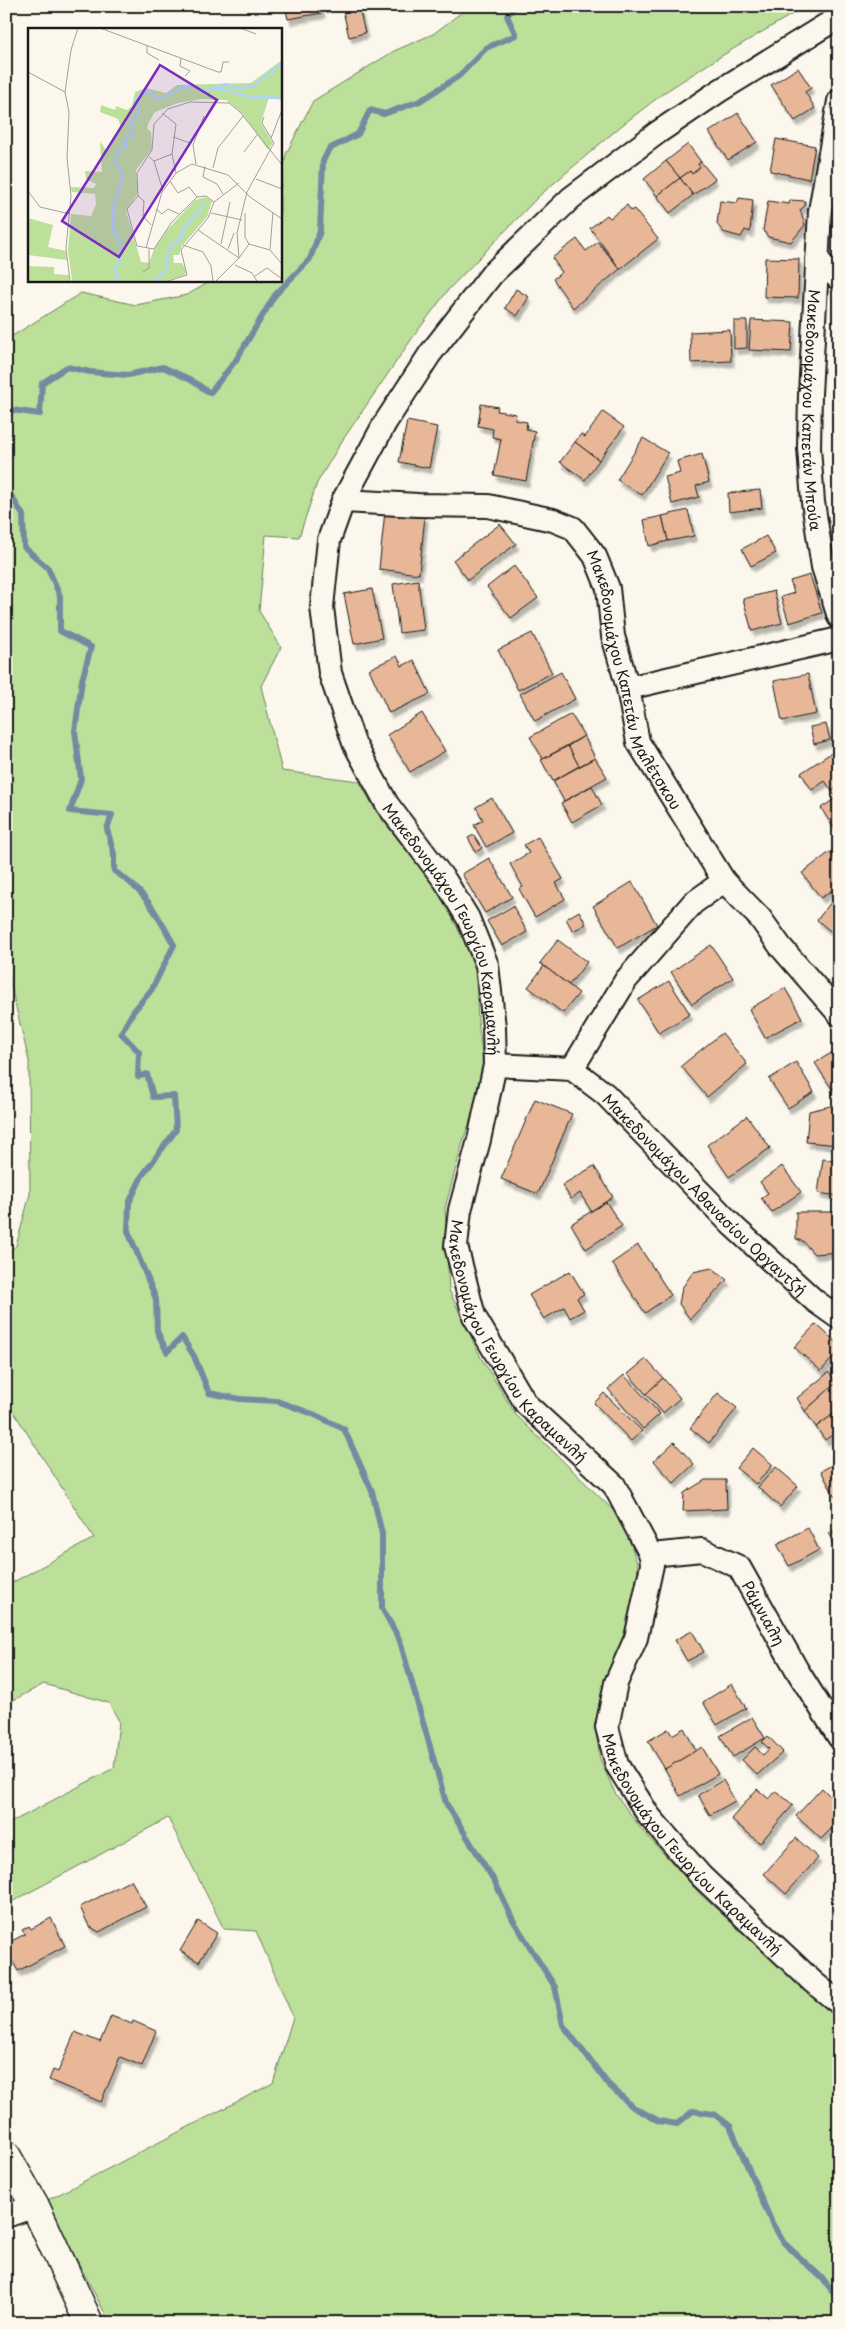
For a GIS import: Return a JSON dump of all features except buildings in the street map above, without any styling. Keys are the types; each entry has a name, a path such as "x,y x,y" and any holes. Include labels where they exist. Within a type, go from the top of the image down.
{"street":[{"name":"Μακεδονομάχου Γεωργίου Καραμανλή","path":"838,20 719,92 657,133 571,198 492,274 430,354 385,423 343,501 329,540 322,607 330,673 354,743 387,804 446,882 468,918 487,965 494,1027 495,1065 479,1140 460,1210 456,1246 474,1316 526,1404 614,1485 651,1555 652,1565 636,1638 616,1683 607,1727 617,1765 649,1816 701,1876 771,1944 839,2003"},
{"name":"Μακεδονομάχου Καπετάν Μπούα","path":"839,101 820,211 810,394 810,467 823,567 839,618"},
{"name":"Μακεδονομάχου Καπετάν Μπούα","path":"817,260 839,279"},
{"name":"Μακεδονομάχου Καπετάν Μαλέτσκου","path":"343,501 488,506 553,520 573,528 595,556 608,588 614,636 628,688 638,742 724,881 760,918 780,946 839,1014"},
{"path":"628,688 839,639"},
{"path":"495,1065 572,1069 626,980 693,904 724,881"},
{"name":"Μακεδονομάχου Αθανασίου Οργαντζή","path":"572,1069 605,1094 733,1226 815,1301 839,1318"},
{"name":"Ράμνιαλη","path":"651,1555 702,1550 738,1567 797,1670 839,1737"},
{"path":"6,2155 35,2206 89,2323"},
{"path":"6,2216 35,2206"}],"green space":[{"path":"470,6 806,6 665,92 621,126 539,196 449,289 413,337 342,441 317,483 299,537 266,535 259,611 281,647 261,686 282,771 359,781 377,813 438,890 475,962 478,1020 485,1079 464,1138 445,1208 449,1290 481,1358 516,1415 623,1520 638,1566 634,1607 621,1648 603,1686 595,1724 600,1759 615,1793 641,1829 701,1895 839,2020 839,2323 110,2323 46,2201 273,2083 293,2017 256,1931 224,1929 168,1818 6,1905 6,1825 114,1768 119,1721 109,1703 44,1684 6,1704 6,1586 94,1538 6,1400 6,1254 16,1246 30,1194 29,1061 6,966 6,340 81,293 136,305 187,295 211,281 281,281 281,185 286,154 313,101 394,51 433,34"}],"waterway":[{"path":"6,415 12,410 40,414 42,383 67,367 90,372 128,375 163,367 191,380 210,393 236,360 275,295 310,259 320,231 323,161 329,149 358,134 370,110 384,114 420,101 459,76 486,48 516,35 507,16 515,6"},
{"path":"6,498 12,497 23,515 24,547 48,568 60,596 60,631 91,647 82,680 75,731 81,779 70,811 112,815 107,829 114,854 114,871 125,878 142,895 156,913 174,945 152,989 133,1012 121,1033 139,1052 138,1077 147,1074 153,1097 174,1096 176,1130 142,1176 129,1203 128,1231 156,1299 157,1331 167,1352 182,1337 194,1356 209,1393 240,1399 277,1401 313,1414 344,1429 372,1491 382,1534 382,1608 400,1641 446,1803 495,1882 513,1920 555,1987 563,2025 608,2084 633,2107 659,2121 677,2124 693,2111 714,2114 730,2126 772,2223 784,2243 824,2280 839,2300"}]}
